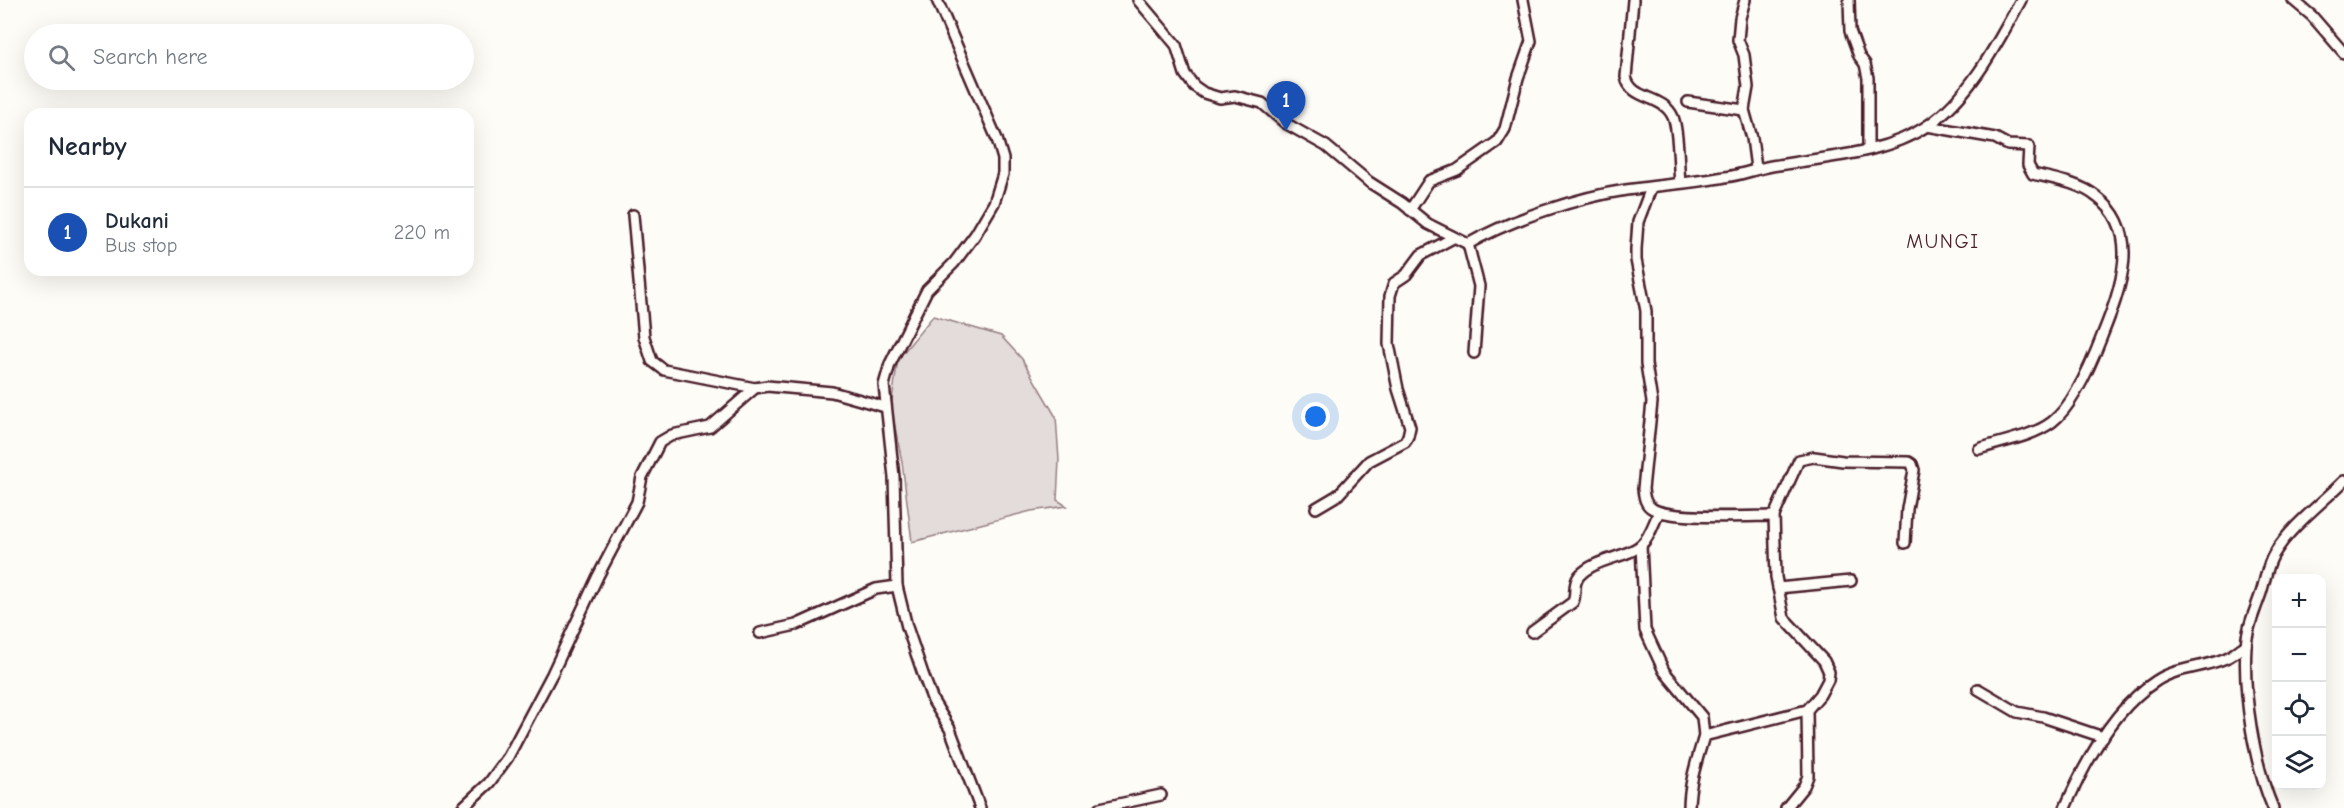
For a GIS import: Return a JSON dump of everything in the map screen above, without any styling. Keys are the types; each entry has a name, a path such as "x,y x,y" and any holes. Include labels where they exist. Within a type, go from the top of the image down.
{"street":[{"path":"937,0 997,139 1003,159 1003,174 994,202 975,235 923,298 890,364 884,385 885,407 894,477 897,586 907,627 933,700 950,729 980,808"},
{"path":"1138,0 1176,45 1185,74 1194,86 1204,93 1220,98 1235,96 1262,103 1284,123 1326,146 1369,182 1428,224 1468,244 1526,217 1605,194 1727,177 1756,168 1868,149 1906,137 1927,126 1965,89 1993,49 2021,0"},
{"path":"1410,210 1429,181 1457,170 1497,142 1505,129 1518,78 1531,41 1523,0"},
{"path":"1633,0 1626,77 1628,86 1662,104 1673,118 1680,182"},
{"path":"1745,0 1740,18 1738,40 1744,55 1748,87 1744,110 1752,138 1756,168"},
{"path":"1849,0 1850,31 1859,56 1865,64 1870,87 1868,149"},
{"path":"2293,0 2312,16 2344,53"},
{"path":"1688,102 1744,110"},
{"path":"1927,126 1995,138 2008,145 2029,146 2028,165 2033,174 2075,185 2098,197 2109,209 2120,228 2124,247 2120,291 2093,361 2068,403 2053,421 2041,429 1979,449"},
{"path":"1651,188 1638,222 1636,260 1646,311 1646,364 1652,402 1644,498 1650,508 1659,512 1684,516 1774,516"},
{"path":"633,215 644,337 652,361 658,368 755,388 768,386 831,392 885,407"},
{"path":"1316,508 1338,495 1369,461 1405,442 1410,427 1398,389 1389,344 1390,296 1394,284 1406,275 1421,255 1453,238"},
{"path":"1468,244 1479,286 1474,353"},
{"path":"462,808 489,783 508,757 636,502 642,477 660,442 672,435 710,427 755,388"},
{"path":"1704,736 1807,710 1820,695 1828,680 1829,672 1824,661 1784,618 1778,588 1774,516 1799,460 1814,457 1843,461 1909,462 1912,464 1914,470 1907,509 1905,543"},
{"path":"2273,808 2261,778 2254,748 2247,689 2246,645 2252,617 2272,556 2285,539 2344,481"},
{"path":"1659,512 1641,546 1645,630 1647,639 1664,671 1702,717 1704,736 1694,768 1689,792 1689,808"},
{"path":"1532,632 1573,602 1574,587 1580,576 1596,564 1641,546"},
{"path":"1778,588 1851,581"},
{"path":"760,633 796,625 876,589 897,586"},
{"path":"2065,808 2078,778 2103,737 2130,703 2156,680 2188,668 2226,658 2246,645"},
{"path":"1978,689 2017,712 2043,717 2103,737"},
{"path":"1786,808 1804,786 1808,776 1807,710"},
{"path":"1100,808 1161,795"}],"shaded area":[{"path":"933,316 1001,336 1022,359 1056,417 1059,460 1057,500 1067,506 1031,511 912,542 902,462 891,407 898,359"}],"place":[{"name":"Dukani","path":"1286,131"}],"district":[{"name":"MUNGI","path":"1943,241"}]}
